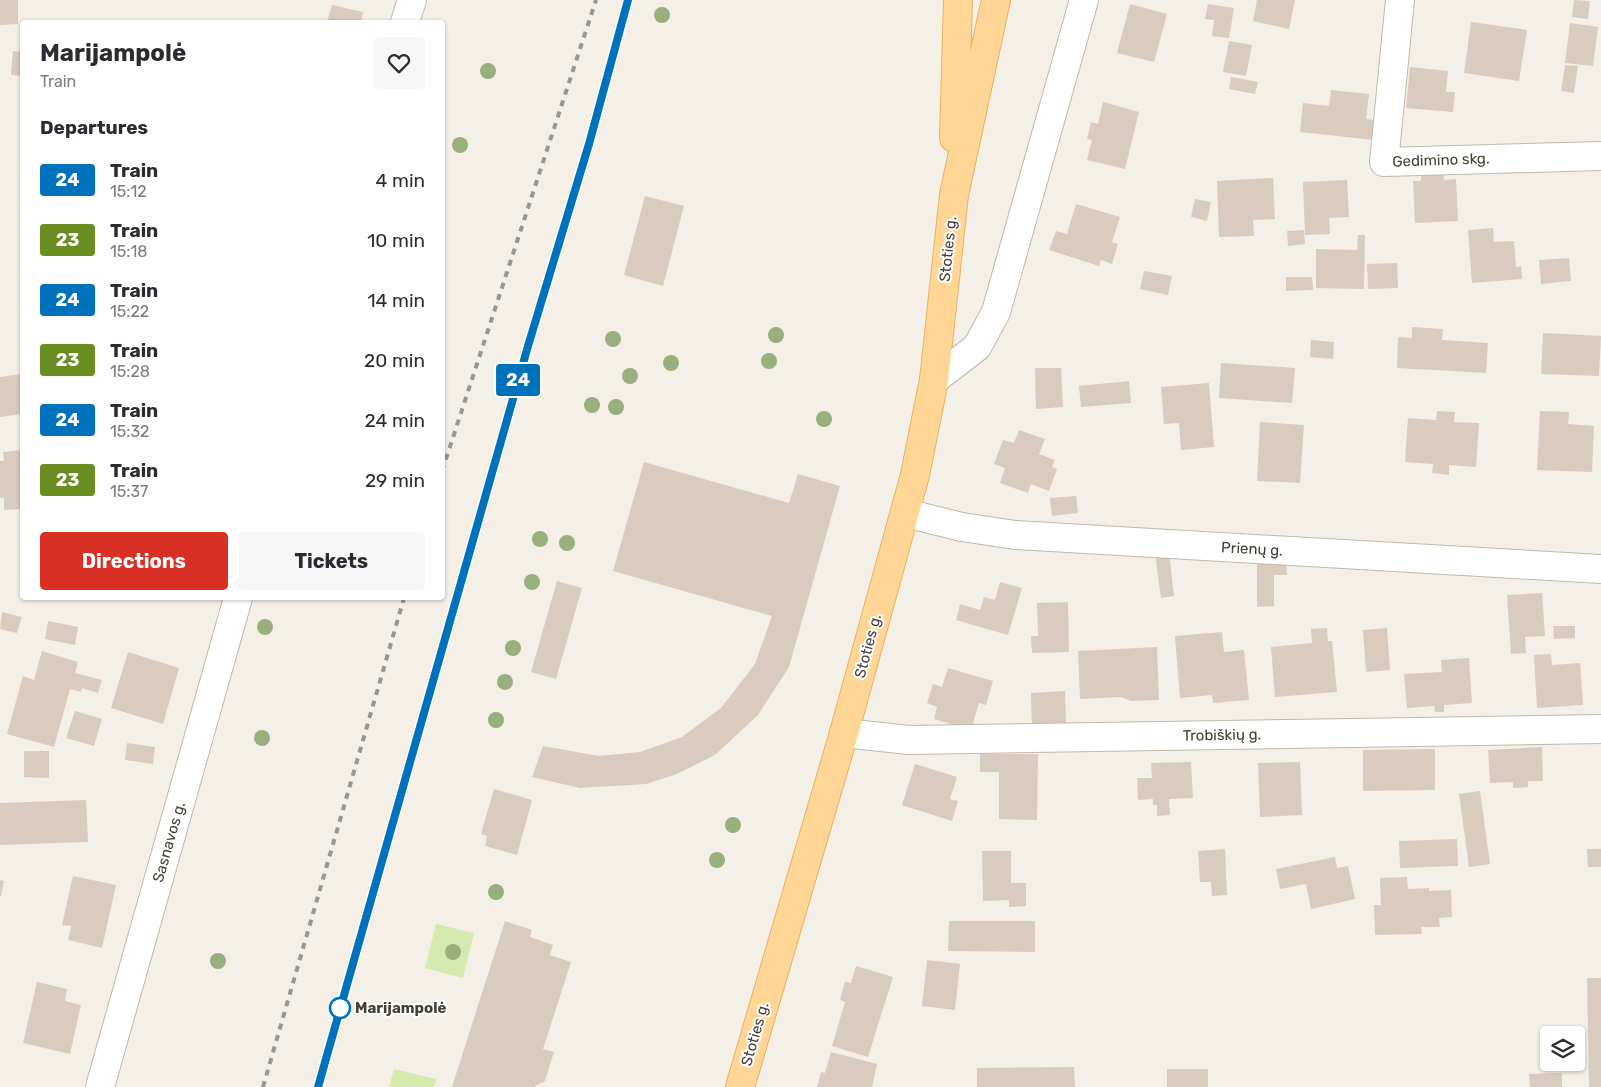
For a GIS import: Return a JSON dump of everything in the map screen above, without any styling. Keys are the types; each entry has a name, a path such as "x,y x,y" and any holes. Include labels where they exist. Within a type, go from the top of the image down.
{"main road":[{"path":"940,0 954,105"},
{"name":"Stoties g.","path":"954,195 954,105 958,0"},
{"name":"Stoties g.","path":"740,1087 844,733 905,513 934,380 954,195 996,0"}],"street":[{"path":"406,20 412,0"},
{"path":"934,380 977,347 996,312 1084,0"},
{"name":"Gedimino skg.","path":"1400,0 1384,162 1601,156"},
{"name":"Prienų g.","path":"905,513 962,527 1015,535 1601,569"},
{"name":"Sasnavos g.","path":"100,1087 237,600"},
{"name":"Trobiškių g.","path":"844,733 909,740 1601,729"}],"green space":[{"path":"436,924 474,933 463,978 425,968"},
{"path":"394,1069 436,1079 434,1087 389,1087"}],"building":[{"path":"0,0 18,0 18,24 0,25"},
{"path":"1257,0 1295,0 1289,29 1253,21"},
{"path":"1574,0 1590,1 1588,19 1572,17"},
{"path":"1130,4 1167,14 1154,62 1117,53"},
{"path":"1208,4 1234,8 1229,38 1212,36 1214,20 1205,19"},
{"path":"332,5 363,12 361,20 328,20"},
{"path":"1471,22 1527,30 1519,81 1464,73"},
{"path":"1570,23 1598,27 1593,66 1565,63"},
{"path":"1229,41 1252,45 1246,76 1223,72"},
{"path":"13,51 20,52 20,76 11,75"},
{"path":"1565,65 1578,66 1574,93 1561,91"},
{"path":"1410,67 1448,71 1446,92 1455,92 1453,112 1406,108"},
{"path":"1231,77 1258,82 1255,94 1229,89"},
{"path":"1331,90 1369,94 1366,119 1376,120 1374,140 1300,132 1303,103 1329,106"},
{"path":"1103,102 1139,112 1125,169 1087,160 1092,140 1087,139 1091,122 1098,124"},
{"path":"1443,171 1444,180 1456,179 1458,221 1415,223 1413,181 1421,181 1421,173"},
{"path":"1273,178 1275,219 1253,220 1254,236 1219,237 1217,181"},
{"path":"1347,180 1349,217 1329,218 1330,234 1305,235 1303,182"},
{"path":"645,196 684,206 663,286 624,275"},
{"path":"1195,199 1211,202 1207,221 1191,217"},
{"path":"1076,204 1120,217 1112,242 1118,244 1112,264 1101,260 1099,266 1049,250 1056,231 1067,234"},
{"path":"1493,228 1494,242 1514,241 1516,267 1521,266 1522,279 1472,283 1468,230"},
{"path":"1304,230 1305,244 1288,246 1287,231"},
{"path":"1358,235 1365,235 1364,289 1316,288 1316,249 1357,250"},
{"path":"1569,258 1571,281 1541,284 1539,260"},
{"path":"1397,263 1398,288 1368,289 1367,264"},
{"path":"1144,271 1172,276 1168,295 1140,289"},
{"path":"1286,277 1312,277 1313,290 1286,291"},
{"path":"1412,327 1443,329 1442,340 1488,343 1486,373 1397,368 1398,337 1412,338"},
{"path":"1543,333 1601,336 1599,376 1541,374"},
{"path":"1311,340 1334,342 1333,359 1310,357"},
{"path":"1221,363 1295,368 1292,403 1219,398"},
{"path":"1035,368 1061,368 1063,407 1036,409"},
{"path":"20,374 20,414 0,417 0,377"},
{"path":"1129,381 1131,403 1081,407 1079,386"},
{"path":"1209,383 1214,447 1181,450 1179,423 1164,424 1161,387"},
{"path":"1437,411 1455,412 1454,422 1479,423 1476,467 1449,465 1449,475 1432,473 1433,464 1405,462 1408,418 1436,420"},
{"path":"1540,411 1569,412 1568,424 1594,426 1592,472 1537,470"},
{"path":"1260,422 1304,425 1300,483 1257,481"},
{"path":"1019,430 1045,439 1039,454 1055,460 1052,467 1057,469 1049,491 1031,484 1028,493 1000,483 1005,468 994,464 1003,440 1014,443"},
{"path":"20,450 20,509 4,510 4,498 0,498 0,461 4,461 3,452"},
{"path":"644,462 789,503 798,474 840,486 789,667 758,715 715,755 677,774 646,784 580,788 532,777 543,746 599,756 640,752 682,737 721,708 755,664 772,616 613,571"},
{"path":"1076,496 1078,513 1052,516 1050,498"},
{"path":"1169,552 1174,596 1161,598 1155,554"},
{"path":"1286,562 1287,575 1274,575 1274,606 1257,607 1257,563"},
{"path":"557,581 582,588 556,679 531,672"},
{"path":"1000,582 1022,588 1008,635 956,620 960,604 980,610 984,597 995,600"},
{"path":"1542,593 1545,636 1525,637 1526,653 1511,654 1507,595"},
{"path":"1068,602 1069,652 1032,653 1031,636 1038,636 1037,603"},
{"path":"2,612 22,617 17,633 0,629"},
{"path":"48,621 78,627 75,645 45,639"},
{"path":"1553,626 1575,626 1575,638 1554,639"},
{"path":"1327,628 1328,641 1332,641 1337,692 1275,697 1271,647 1312,643 1311,629"},
{"path":"1387,628 1390,670 1366,672 1363,630"},
{"path":"1222,632 1224,652 1244,650 1249,700 1213,703 1212,695 1180,698 1175,636"},
{"path":"1157,647 1159,700 1131,701 1121,697 1080,699 1078,651"},
{"path":"42,651 78,662 75,673 102,680 98,693 82,688 81,692 70,689 54,747 7,734 23,676 34,680"},
{"path":"128,652 179,668 163,724 111,708"},
{"path":"1551,654 1552,665 1580,663 1583,705 1537,708 1534,655"},
{"path":"1469,658 1472,703 1444,705 1444,712 1435,712 1434,706 1407,708 1404,674 1442,672 1441,660"},
{"path":"948,668 993,681 986,705 979,703 971,730 934,719 937,707 927,703 933,684 942,687"},
{"path":"1065,691 1066,727 1032,728 1031,693"},
{"path":"75,711 102,719 94,746 66,738"},
{"path":"127,743 155,747 153,764 125,760"},
{"path":"1542,747 1543,781 1528,781 1528,787 1513,788 1513,782 1490,783 1488,750"},
{"path":"1435,749 1435,790 1363,791 1363,750"},
{"path":"24,751 49,751 49,778 24,777"},
{"path":"980,754 1038,754 1037,820 999,819 999,772 980,772"},
{"path":"1191,762 1193,798 1169,799 1170,815 1157,816 1157,805 1153,805 1153,799 1138,800 1137,778 1152,778 1151,763"},
{"path":"1300,762 1302,815 1260,817 1258,763"},
{"path":"915,764 957,777 950,799 958,801 952,821 902,805"},
{"path":"494,789 532,800 517,855 485,846 487,836 481,834"},
{"path":"1480,791 1490,864 1469,867 1459,794"},
{"path":"86,800 88,842 0,845 0,803"},
{"path":"1457,839 1458,866 1400,868 1399,841"},
{"path":"1225,849 1227,895 1212,896 1211,882 1200,882 1198,851"},
{"path":"1587,849 1601,849 1601,867 1588,867"},
{"path":"982,851 1011,851 1011,883 1026,883 1026,906 1009,907 1009,900 983,901"},
{"path":"1335,857 1337,868 1348,866 1355,899 1311,909 1306,884 1280,889 1276,869"},
{"path":"73,876 116,885 102,948 68,940 71,926 62,925"},
{"path":"1407,877 1408,889 1429,888 1429,891 1451,890 1452,917 1439,918 1440,927 1421,927 1422,934 1375,935 1374,905 1381,905 1380,878"},
{"path":"0,880 4,881 1,896 0,896"},
{"path":"505,921 532,930 530,937 553,945 550,955 571,962 543,1049 554,1052 545,1081 534,1087 452,1087"},
{"path":"949,921 1035,921 1035,952 948,951"},
{"path":"927,960 960,964 955,1010 922,1006"},
{"path":"856,966 893,977 868,1057 832,1046 845,1002 840,1000 845,982 851,983"},
{"path":"1587,978 1601,978 1601,1087 1589,1087"},
{"path":"37,982 67,989 65,1001 81,1005 70,1054 23,1043"},
{"path":"831,1052 877,1064 872,1087 817,1087 821,1072 825,1073"},
{"path":"1074,1067 1075,1087 977,1087 977,1068"},
{"path":"1167,1069 1208,1069 1208,1087 1167,1087"},
{"path":"1562,1073 1562,1087 1530,1087 1529,1074"}],"railway":[{"path":"445,462 596,0"},
{"path":"317,1087 528,346 589,143 628,0"},
{"path":"263,1087 403,600"}],"train":[{"name":"24","path":"318,1087 528,346 589,144 628,0"}],"place":[{"name":"Marijampolė","path":"340,1008"}]}
